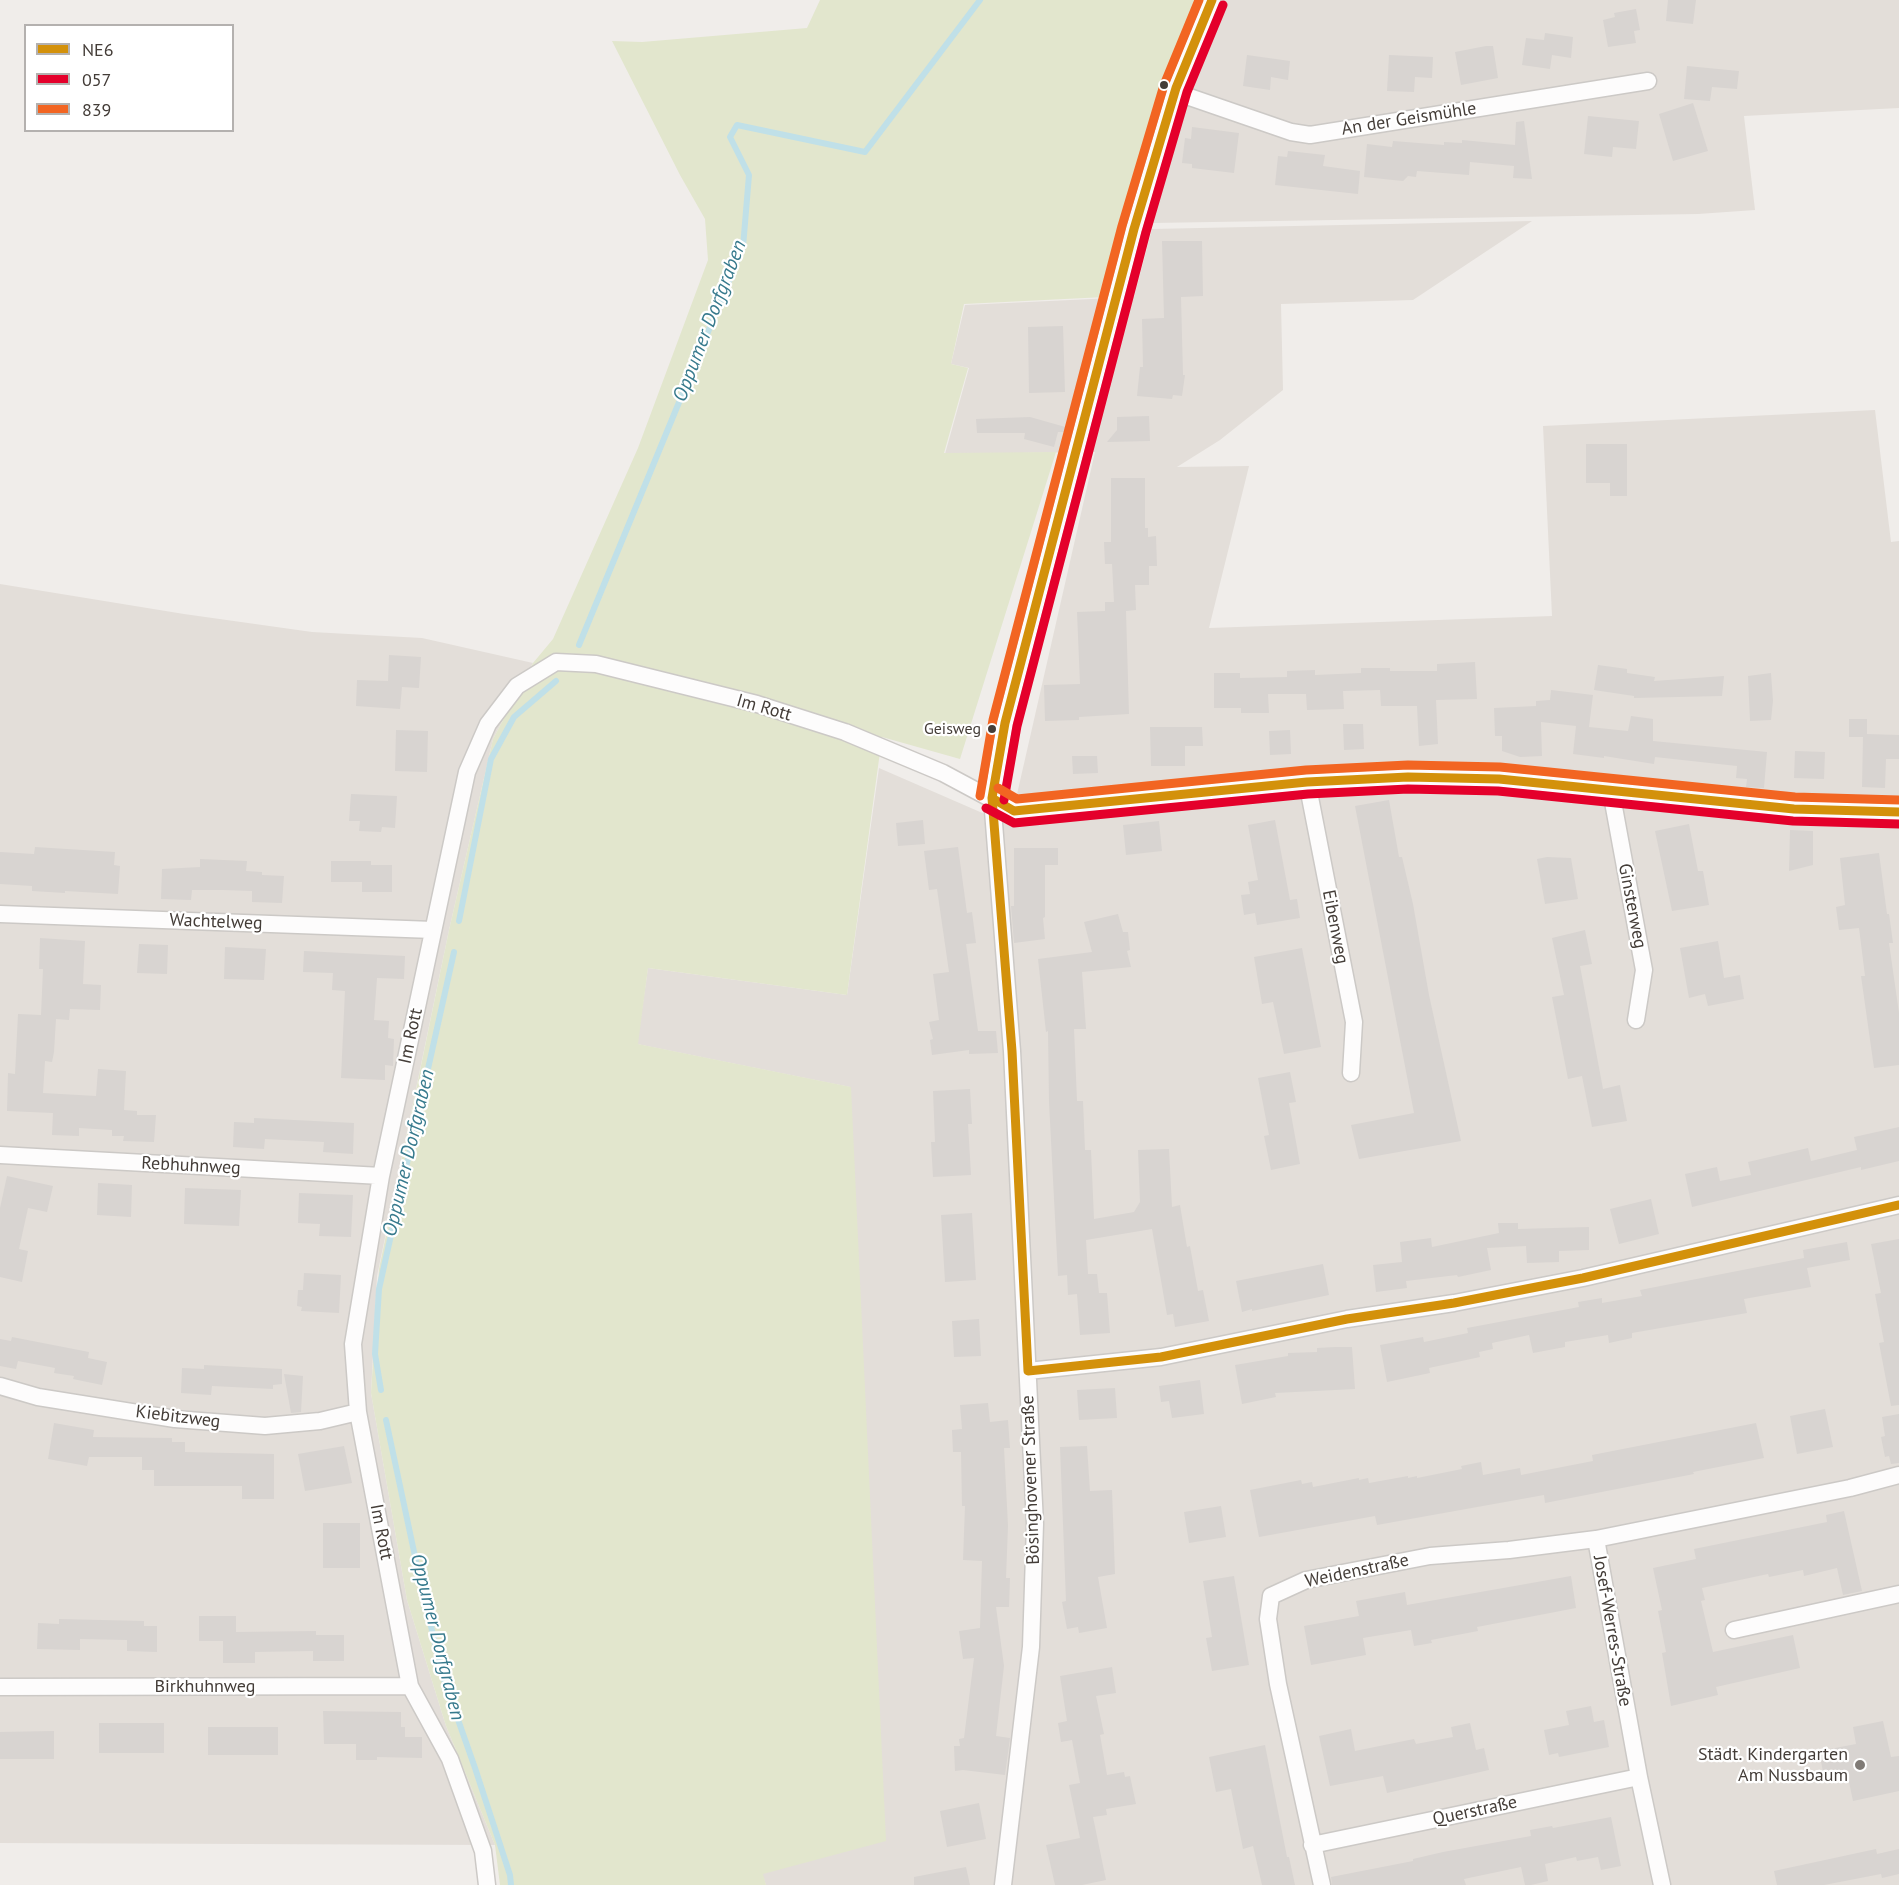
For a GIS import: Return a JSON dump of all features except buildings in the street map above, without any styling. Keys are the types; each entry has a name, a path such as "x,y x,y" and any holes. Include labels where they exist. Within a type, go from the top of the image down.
{"street":[{"name":"Bösinghovener Straße","path":"1003,1885 1031,1647 1035,1524 1012,1051 992,798 1005,723 1134,229 1175,92 1212,0"},
{"name":"An der Geismühle","path":"1175,92 1291,132 1310,135 1648,81"},
{"name":"Im Rott","path":"487,1885 483,1851 450,1759 410,1686 358,1412 353,1344 381,1176 467,772 488,724 517,686 556,662 596,664 757,704 845,732 943,773 992,798"},
{"path":"992,798 1014,811 1307,782 1408,777 1499,779 1794,809 1899,812"},
{"name":"Eibenweg","path":"1307,782 1354,1022 1351,1073"},
{"name":"Ginsterweg","path":"1611,791 1644,970 1636,1020"},
{"name":"Wachtelweg","path":"0,914 433,930"},
{"name":"Rebhuhnweg","path":"0,1155 381,1176"},
{"path":"1028,1371 1161,1357 1347,1320 1454,1303 1583,1278 1899,1205"},
{"name":"Kiebitzweg","path":"0,1386 38,1397 164,1417 265,1426 320,1421 358,1412"},
{"name":"Josef-Werres-Straße","path":"1662,1885 1638,1777 1596,1539 1850,1488 1899,1475"},
{"name":"Weidenstraße","path":"1322,1885 1278,1683 1268,1619 1271,1596 1306,1580 1430,1556 1509,1550 1596,1539"},
{"path":"1734,1630 1899,1594"},
{"name":"Birkhuhnweg","path":"0,1687 410,1686"},
{"name":"Querstraße","path":"1312,1845 1638,1777"}],"shaded area":[{"path":"1223,0 1899,0 1899,108 1744,116 1755,210 1698,214 1152,223 1182,114"},
{"path":"1532,221 1413,300 1281,304 1283,390 1220,440 1177,467 1249,466 1209,628 1552,616 1543,426 1875,410 1891,542 1899,541 1899,1885 766,1885 762,1874 850,1087 637,1044 648,968 847,995 879,768 1010,825 1095,452 945,454 969,368 951,364 965,305 1134,297 1152,229"},
{"path":"0,584 312,632 422,638 533,663 493,739 449,930 377,1276 371,1393 407,1600 446,1726 495,1845 0,1843"}],"green space":[{"path":"820,0 1197,0 1159,93 1105,297 964,304 951,364 968,368 944,453 1056,452 960,759 882,737 847,995 648,968 638,1044 851,1087 886,1841 763,1874 766,1885 500,1885 495,1845 446,1726 407,1600 371,1393 379,1269 449,930 493,739 533,663 553,639 638,448 708,260 705,219 612,41 642,42 807,28"}],"waterway":[{"name":"Oppumer Dorfgraben","path":"579,645 743,247 749,175 730,137 737,125 865,152 980,0"},
{"name":"Oppumer Dorfgraben","path":"459,921 491,759 514,717 556,681"},
{"name":"Oppumer Dorfgraben","path":"381,1390 375,1354 379,1289 454,952"},
{"name":"Oppumer Dorfgraben","path":"386,1420 442,1674 510,1875 511,1885"}],"transit line":[{"name":"839","path":"980,796 993,720 1122,226 1164,85 1199,0"},
{"name":"NE6","path":"1212,0 1176,88 1134,229 1005,723 992,798 1012,1051 1028,1371 1161,1357 1347,1319 1454,1303 1583,1278 1899,1205"},
{"name":"057","path":"1004,800 1017,726 1146,232 1187,92 1223,5"},
{"name":"839","path":"998,788 1017,799 1306,770 1408,765 1500,767 1795,797 1899,800"},
{"name":"NE6","path":"992,798 1014,811 1307,782 1408,777 1499,779 1794,809 1899,812"},
{"name":"057","path":"986,808 1014,823 1308,794 1408,789 1498,791 1793,821 1899,824"}],"place":[{"name":"Geisweg","path":"992,729"},
{"name":"Städt. Kindergarten Am Nussbaum","path":"1860,1765"}]}
